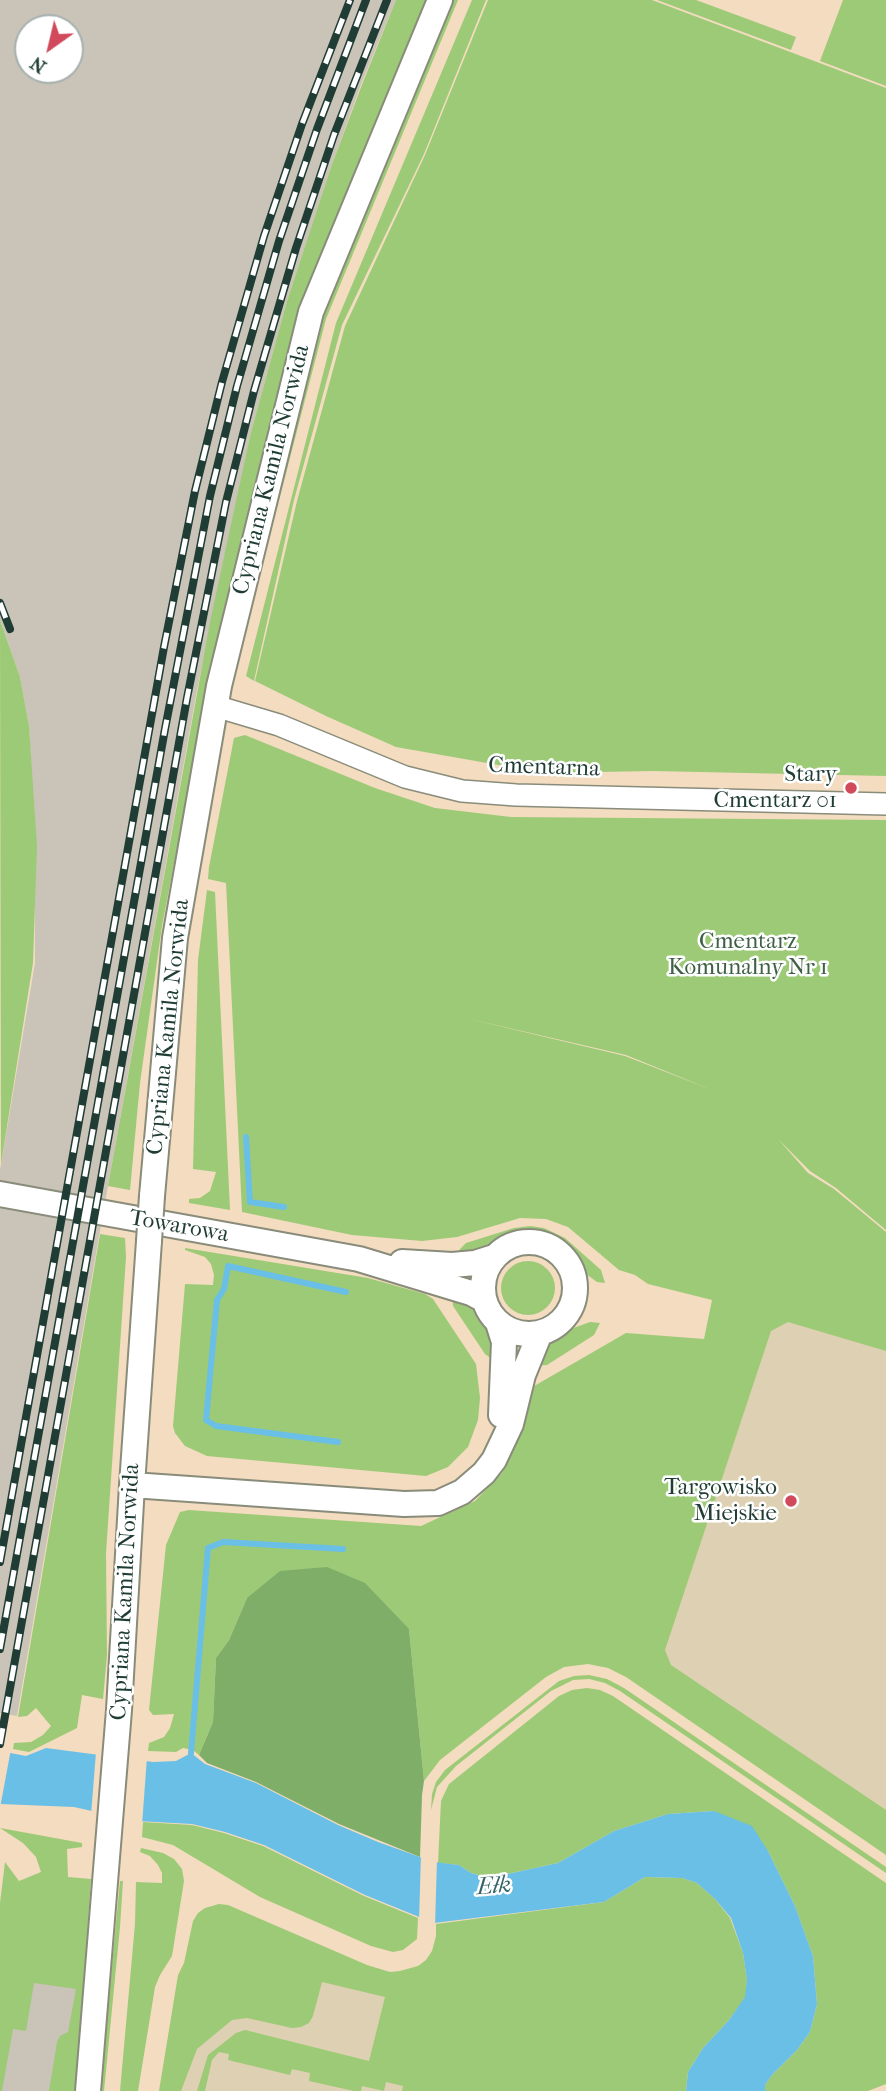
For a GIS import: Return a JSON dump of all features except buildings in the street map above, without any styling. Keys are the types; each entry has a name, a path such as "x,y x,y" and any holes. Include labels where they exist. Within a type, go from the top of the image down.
{"street":[{"name":"Cypriana Kamila Norwida","path":"88,2091 107,1879 152,1196 175,938 215,706 311,312 440,0"},
{"name":"Cmentarna","path":"215,706 279,725 405,777 462,791 516,795 886,804"},
{"name":"Towarowa","path":"0,1194 359,1259 452,1265 475,1263 494,1257"},
{"path":"494,1460 499,1441 504,1371 503,1342 498,1323 484,1300 484,1277 494,1257 517,1243 531,1242 557,1251 567,1261 576,1288 573,1303 558,1324 540,1333 517,1333 498,1323"},
{"name":"Towarowa","path":"359,1259 471,1293 484,1300"},
{"path":"132,1485 404,1504 438,1503 462,1492 484,1473 494,1460 511,1424 523,1375 540,1333"}],"shaded area":[{"path":"0,0 396,0 331,167 287,301 250,436 197,690 99,1236 17,1716 0,1713 0,1170 35,963 35,845 29,726 20,677 0,620"},
{"name":"Targowisko Miejskie","path":"761,1299 886,1336 886,1831 643,1665"},
{"path":"201,1941 558,2031 625,2091 172,2091"},
{"path":"0,1979 79,1986 64,2091 0,2091"}],"green space":[{"path":"396,0 427,0 300,310 199,733 162,926 140,1083 130,1190 108,1186 210,622 250,436 287,301 331,167"},
{"path":"452,0 458,0 326,319 230,689 321,316"},
{"path":"472,0 486,0 424,154 342,325 294,500 254,681 246,676 336,323"},
{"path":"488,0 652,0 886,88 886,776 653,771 544,773 396,747 255,681 297,501 345,326 425,155"},
{"path":"657,0 696,0 796,37 791,50"},
{"path":"843,0 886,0 886,86 820,61"},
{"path":"0,620 20,677 29,726 37,846 33,963 1,1164"},
{"name":"Cmentarz Komunalny Nr 1","path":"245,735 375,788 435,808 511,817 886,820 886,1230 836,1188 810,1171 778,1139 808,1173 834,1189 886,1232 886,1351 788,1322 771,1331 665,1650 671,1665 886,1810 886,1855 626,1677 608,1668 588,1664 564,1667 546,1677 440,1760 424,1781 409,1629 247,1598 229,1640 216,1658 213,1722 199,1755 193,1750 183,1748 176,1752 148,1751 149,1743 164,1737 174,1714 153,1715 149,1710 166,1545 180,1512 189,1510 421,1526 475,1501 502,1473 518,1439 529,1389 626,1333 704,1339 712,1300 648,1284 635,1275 619,1270 568,1227 546,1219 520,1218 457,1237 422,1241 352,1235 242,1212 226,883 208,879 234,738","holes":["461,1017 626,1055 712,1090 625,1056"]},
{"path":"207,890 215,892 230,1210 189,1203 189,1199 200,1198 210,1191 216,1172 193,1169 198,960"},
{"path":"514,1228 544,1228 565,1238 601,1270 605,1283 597,1282 582,1271 570,1252 560,1244 549,1237 535,1234 506,1237 487,1250 458,1255 466,1243"},
{"path":"100,1234 125,1238 126,1257 106,1553 107,1655 103,1699 82,1695 77,1728 29,1752 13,1749 14,1743 31,1742 51,1726 36,1708 27,1716 18,1717"},
{"path":"185,1248 368,1278 425,1294 433,1299 476,1364 480,1398 478,1420 468,1447 448,1467 426,1476 207,1456 185,1446 173,1426 185,1284 213,1285 214,1275 211,1264 205,1257"},
{"path":"528,1261 547,1269 555,1288 547,1307 528,1315 509,1307 501,1288 509,1269"},
{"path":"452,1294 479,1311 495,1339 493,1360 485,1354 453,1306"},
{"path":"590,1322 600,1323 594,1335 547,1365 534,1366 544,1345 568,1330"},
{"path":"327,1567 365,1583 409,1629 424,1781 420,1857 339,1824 256,1782 207,1763 199,1755 213,1722 216,1658 229,1640 247,1598 280,1571"},
{"path":"589,1675 607,1679 624,1688 886,1867 886,1873 620,1691 589,1679 573,1680 551,1691 456,1766 437,1787 431,1810 436,1782 445,1770 559,1681"},
{"path":"587,1688 613,1696 886,1883 886,2084 868,2091 765,2091 765,2085 772,2075 797,2050 810,2032 817,2004 813,1956 795,1906 768,1851 714,1811 668,1814 614,1831 558,1863 489,1878 471,1873 459,1865 438,1863 441,1801 449,1784 559,1696 572,1690"},
{"path":"143,1822 192,1825 263,1846 364,1896 418,1918 417,1939 403,1950 393,1952 371,1946 260,1897 173,1845 142,1837"},
{"path":"0,1828 82,1843 82,1847 67,1849 68,1877 91,1879 76,2091 49,2091 57,2042 60,2036 68,2032 76,1989 34,1983 26,2031 13,2029 0,2091 0,1903 5,1862 19,1881 41,1872 36,1857 23,1843"},
{"path":"141,1848 163,1853 174,1859 182,1869 184,1881 172,1956 155,1987 138,2091 120,2091 135,1924 136,1882 162,1883 162,1873 158,1865 150,1856 140,1852"},
{"path":"645,1877 682,1878 697,1883 715,1899 730,1918 743,1953 747,1980 746,1997 703,2048 688,2072 686,2091 402,2091 403,2086 386,2082 384,2091 362,2086 361,2091 354,2091 309,2081 310,2073 292,2069 290,2075 228,2060 229,2054 219,2052 212,2060 205,2091 197,2091 208,2055 236,2033 245,2030 369,2061 385,1997 322,1982 309,2023 292,2028 247,2018 232,2020 197,2049 181,2091 159,2091 178,1975 184,1963 193,1921 205,1908 219,1904 228,1905 367,1965 390,1972 418,1966 426,1960 432,1951 436,1924 604,1902"},
{"path":"120,1881 123,1881 120,1927 104,2091 100,2091"}],"water":[{"name":"Ełk","path":"46,1748 153,1762 176,1761 191,1753 205,1764 256,1783 338,1825 378,1842 434,1862 459,1865 471,1873 489,1878 558,1863 614,1831 668,1814 714,1811 752,1826 768,1851 795,1906 813,1956 817,2004 810,2032 797,2050 772,2075 765,2085 765,2091 686,2091 688,2072 703,2048 729,2020 745,1997 747,1980 743,1953 731,1918 697,1883 682,1878 645,1877 604,1902 434,1923 365,1895 264,1845 225,1832 192,1824 137,1821 74,1807 0,1804 0,1751 26,1756"}],"pier":[{"path":"0,1747 11,1749 0,1808"},
{"path":"96,1752 147,1757 142,1825 91,1815"},
{"path":"421,1854 437,1859 435,1927 419,1921"}],"waterway":[{"path":"246,1137 250,1202 284,1207"},
{"path":"338,1442 216,1426 206,1420 217,1300 224,1289 228,1266 346,1292"},
{"path":"191,1753 208,1548 223,1542 343,1549"}],"railway":[{"path":"0,1562 164,647 195,491 222,382 264,236 302,124 350,0"},
{"path":"0,1649 165,729 210,496 237,386 279,241 317,129 366,0"},
{"path":"0,1744 187,698 226,502 254,391 296,248 334,135 387,0"},
{"path":"0,603 10,629"}],"place":[{"name":"Stary Cmentarz 01","path":"851,788"},
{"name":"Targowisko Miejskie","path":"791,1501"}]}
